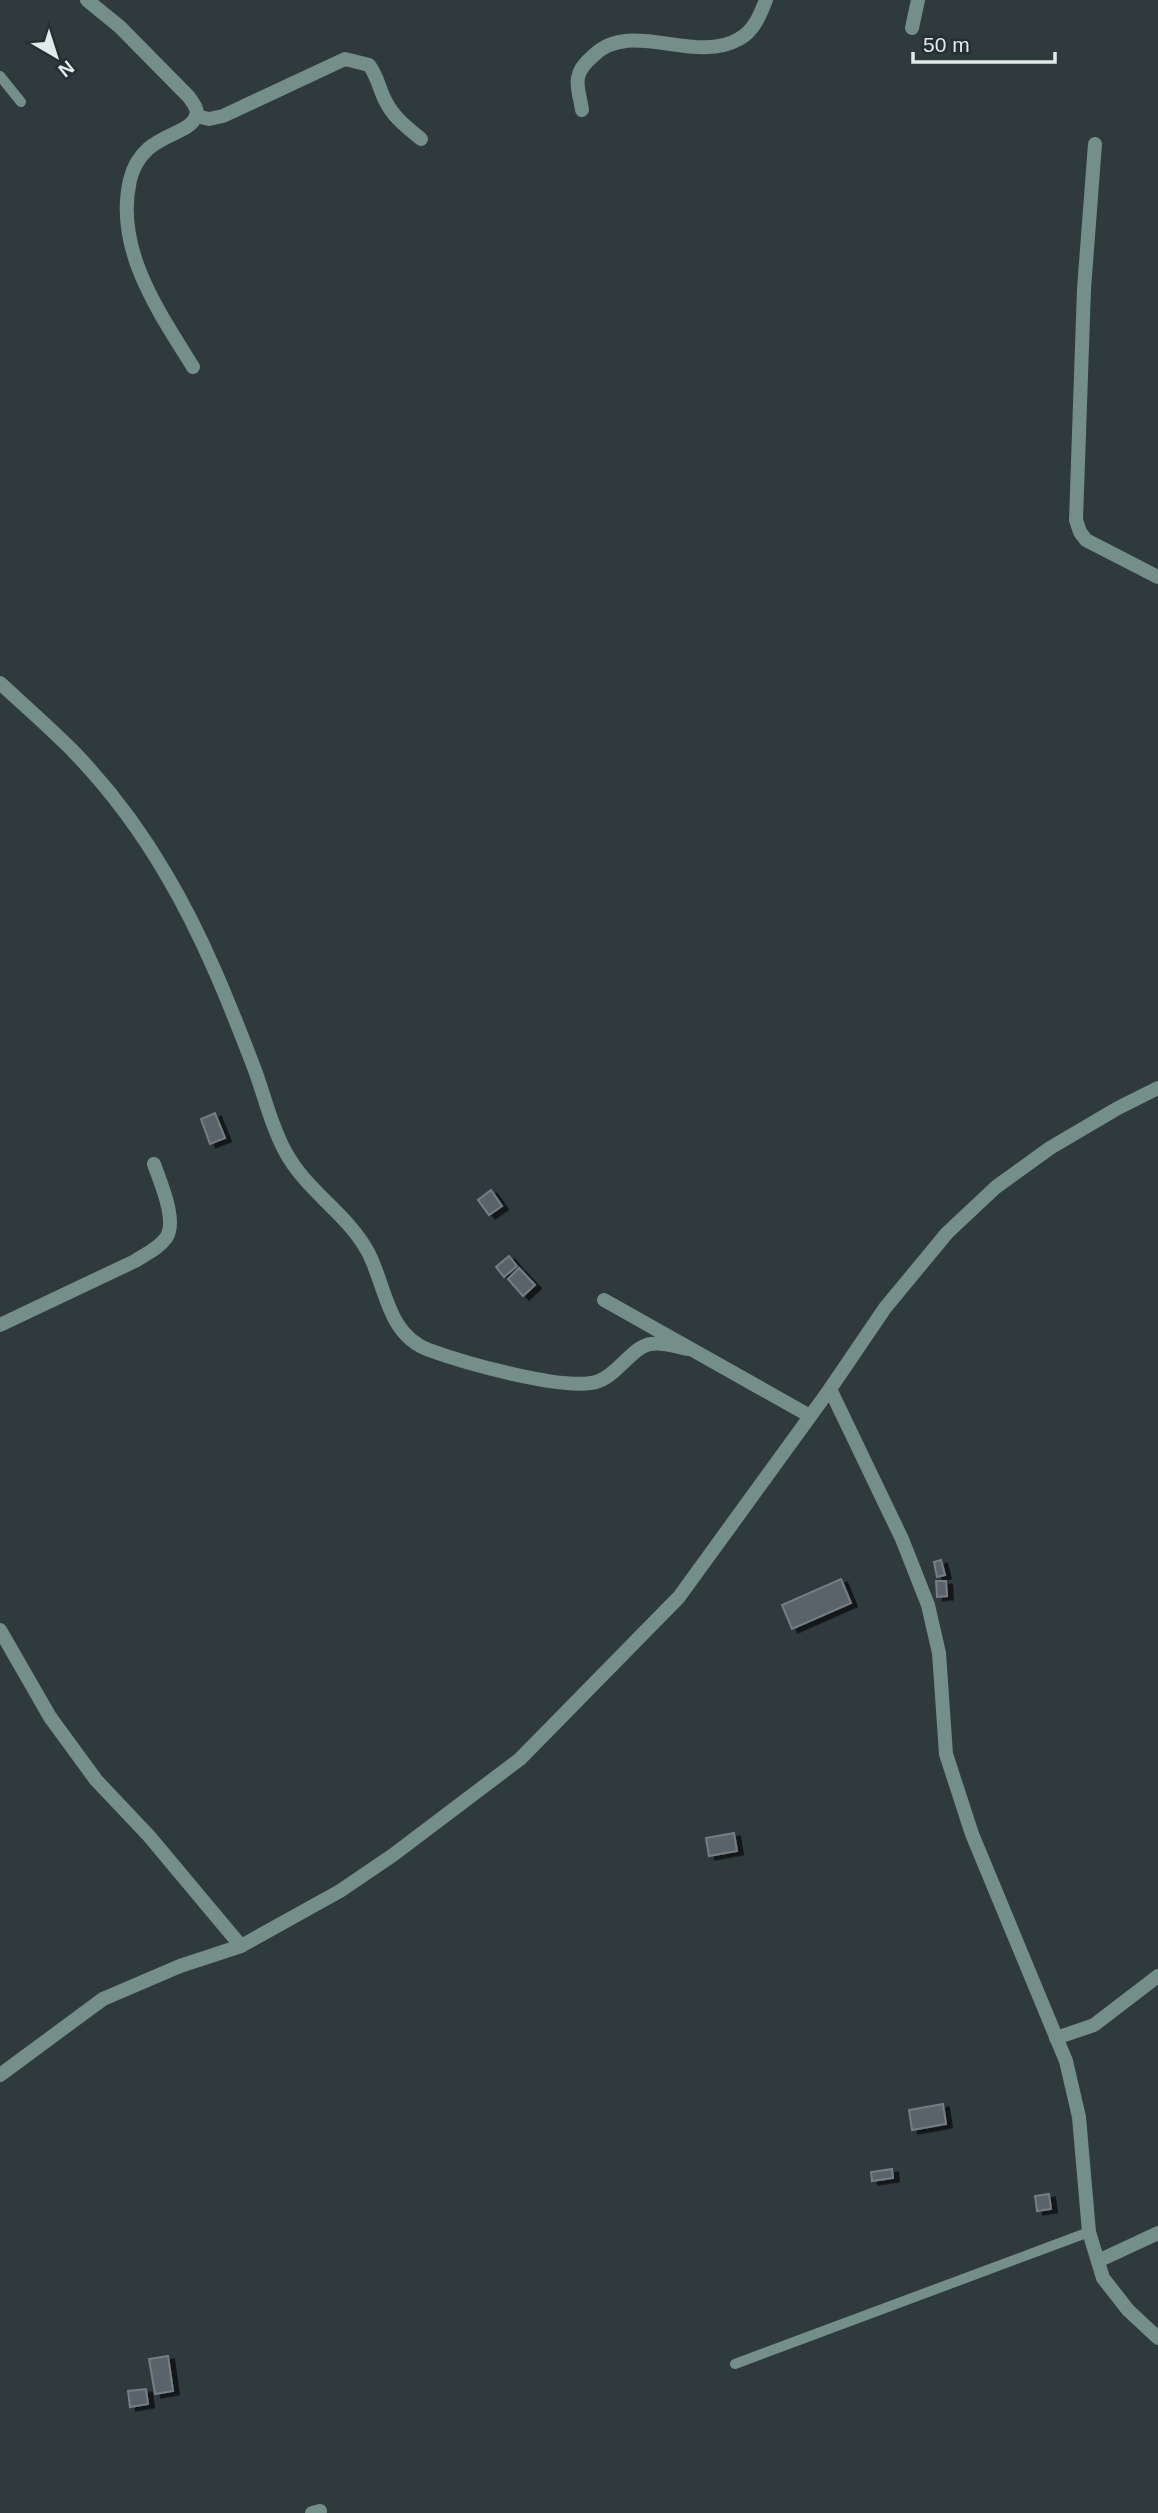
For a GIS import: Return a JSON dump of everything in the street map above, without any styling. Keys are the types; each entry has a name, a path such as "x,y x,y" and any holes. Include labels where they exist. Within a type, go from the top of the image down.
{"street":[{"path":"87,0 120,27 197,108 196,116 180,130 148,147 138,158 129,187 128,214 131,242 141,276 152,301 193,367"},
{"path":"582,110 577,79 587,62 610,44 626,39 709,48 729,43 738,40 751,28 759,18 766,0"},
{"path":"912,28 918,0"},
{"path":"196,116 209,119 223,116 345,60 369,65 378,77 384,99 393,114 421,139"},
{"path":"1095,144 1084,289 1076,520 1086,540 1158,577"},
{"path":"0,683 71,749 97,778 166,874 189,914 230,1006 285,1152 307,1184 361,1240 401,1332 426,1349 466,1361 575,1385 598,1382 616,1371 645,1345 653,1343 689,1349"},
{"path":"0,2075 103,1999 180,1966 242,1947 340,1891 393,1855 520,1759 679,1597 894,1297 947,1233 996,1187 1050,1148 1158,1088"},
{"path":"0,1325 135,1261 155,1249 168,1236 171,1214 154,1164"},
{"path":"604,1300 810,1416"},
{"path":"830,1389 902,1539 928,1605 939,1653 946,1754 972,1834 1066,2061 1079,2116 1089,2232 1103,2278 1158,2339"},
{"path":"0,1630 50,1717 96,1780 149,1836 242,1947"},
{"path":"1056,2038 1094,2025 1158,1976"},
{"path":"1098,2262 1158,2233"}],"lane":[{"path":"0,76 21,102"},
{"path":"735,2364 1089,2232"}],"building":[{"path":"215,1113 225,1138 210,1144 201,1119"},
{"path":"491,1190 502,1206 489,1215 478,1200"},
{"path":"509,1256 517,1266 504,1277 496,1267"},
{"path":"519,1268 535,1285 523,1296 508,1279"},
{"path":"941,1560 945,1575 937,1577 934,1562"},
{"path":"841,1579 851,1603 792,1629 782,1605"},
{"path":"936,1581 946,1581 947,1596 937,1597"},
{"path":"734,1833 737,1851 709,1856 706,1838"},
{"path":"943,2104 946,2124 912,2130 909,2110"},
{"path":"892,2169 893,2178 872,2181 871,2172"},
{"path":"1049,2194 1051,2209 1037,2211 1035,2196"},
{"path":"168,2356 173,2391 155,2394 149,2359"},
{"path":"146,2389 148,2404 130,2407 128,2391"}]}
